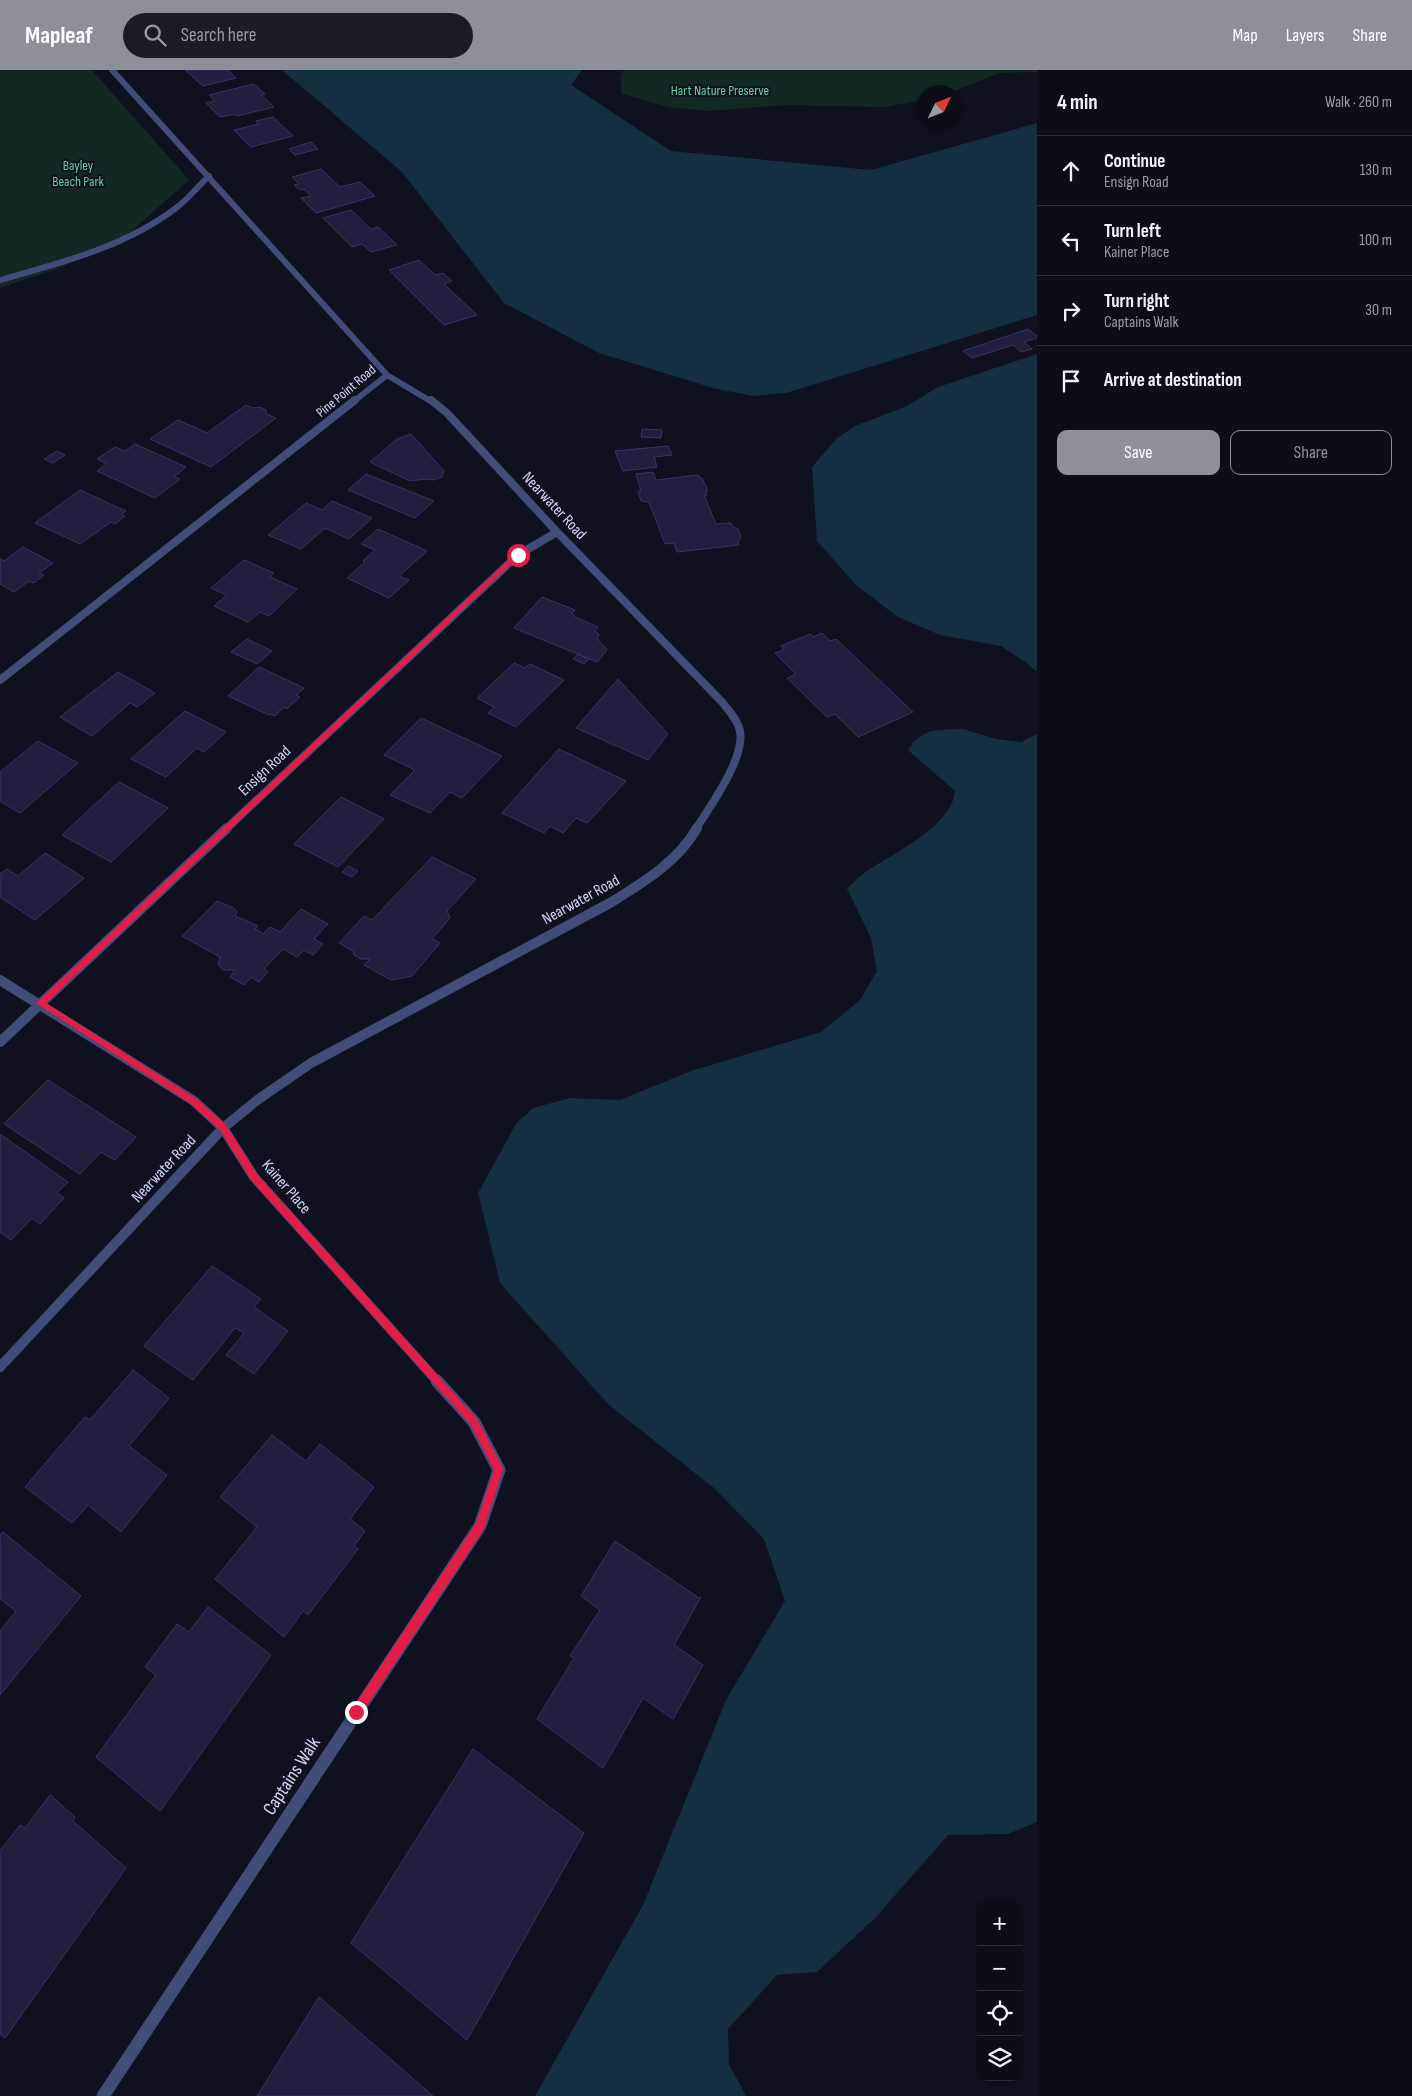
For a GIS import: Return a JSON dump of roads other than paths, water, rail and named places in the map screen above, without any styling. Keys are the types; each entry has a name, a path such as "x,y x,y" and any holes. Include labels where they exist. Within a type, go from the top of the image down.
{"street":[{"name":"Pine Point Road","path":"0,680 388,375 112,70"},
{"path":"0,280 99,250 124,239 177,207 209,176"},
{"name":"Nearwater Road","path":"0,1367 223,1128 256,1101 312,1063 610,903 647,880 675,857 695,832 737,759 741,738 738,726 723,703 557,532 448,413 388,375"},
{"name":"Ensign Road","path":"0,1042 518,555 557,532"},
{"name":"Kainer Place","path":"0,980 40,1003 194,1102 223,1128 254,1177 474,1422 499,1470"},
{"name":"Captains Walk","path":"103,2096 480,1526 499,1470"}],"water":[{"path":"282,70 582,70 571,85 671,151 871,170 1037,123 1037,315 786,393 753,396 713,388 599,353 504,303 402,172"},
{"path":"1037,354 1037,672 1001,646 940,635 898,617 856,585 817,541 812,467 836,439 855,426 907,406 938,387"},
{"path":"963,729 996,739 1021,742 1037,734 1037,1822 1008,1834 948,1835 876,1917 817,1972 777,1975 728,2029 729,2064 746,2096 535,2096 643,1905 726,1700 785,1601 764,1539 714,1488 609,1405 500,1283 478,1193 516,1124 533,1108 570,1098 620,1100 691,1071 821,1032 860,1000 877,971 871,938 847,889 864,873 918,839 943,816 951,804 955,791 908,750 919,737 932,731"}],"park label":[{"name":"Hart Nature Preserve","path":"720,90"},
{"name":"Bayley Beach Park","path":"78,174"}]}
